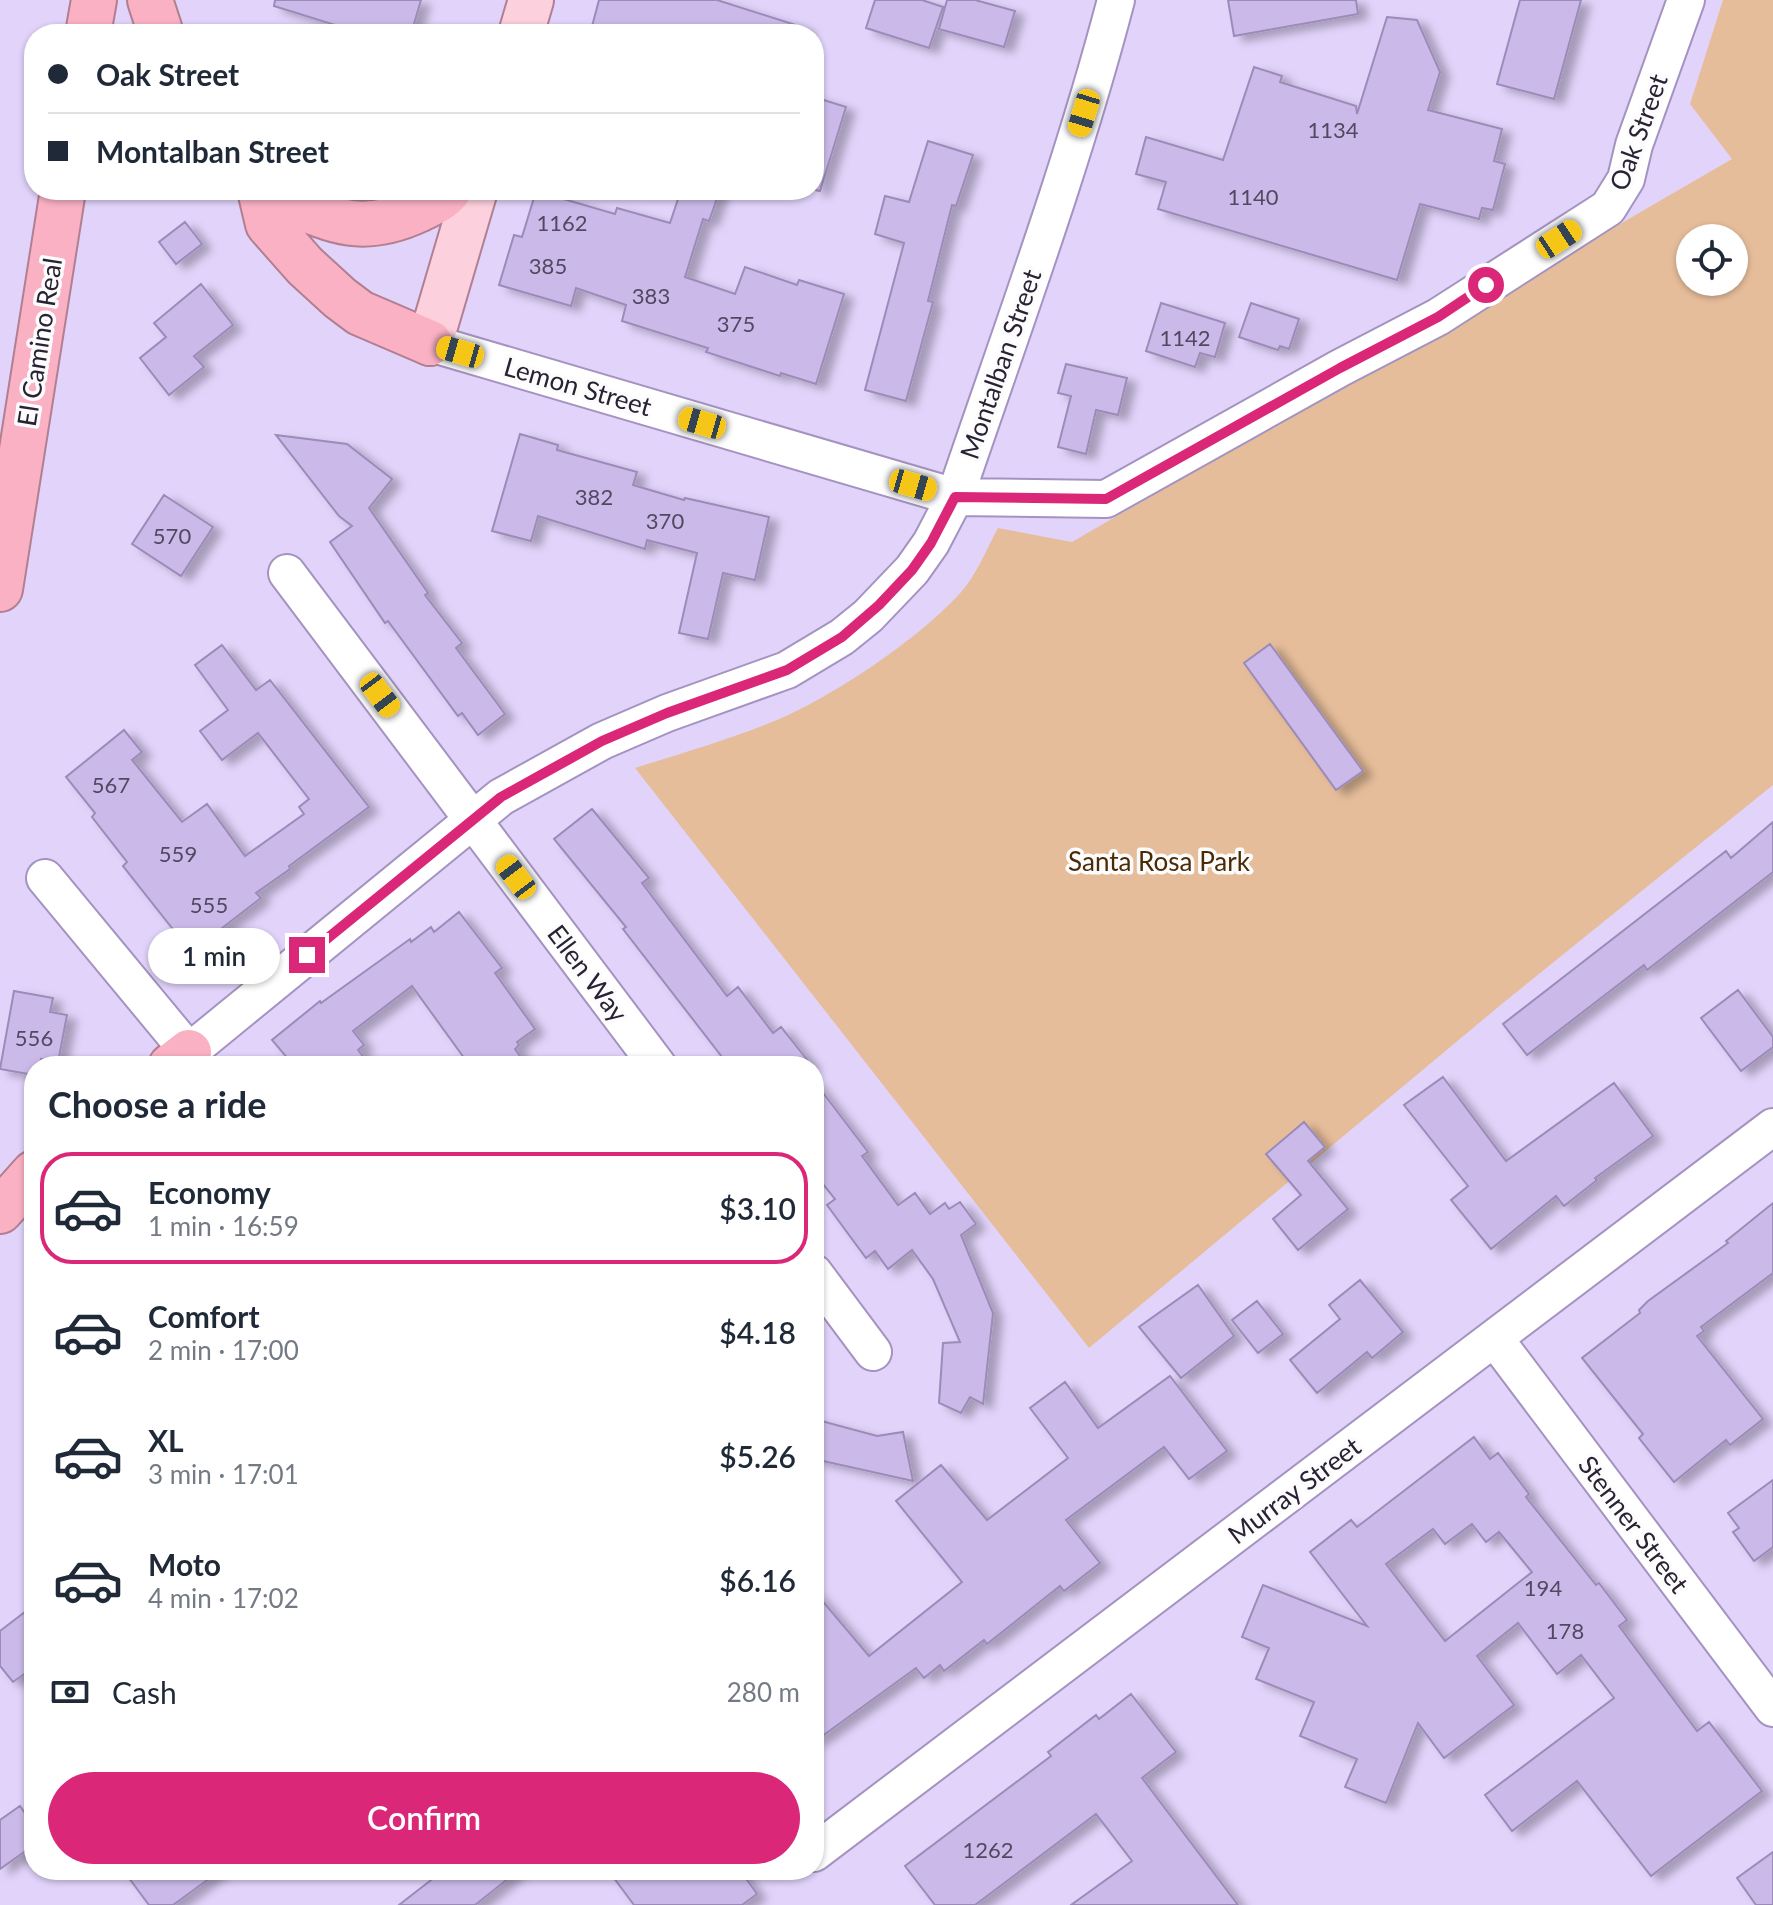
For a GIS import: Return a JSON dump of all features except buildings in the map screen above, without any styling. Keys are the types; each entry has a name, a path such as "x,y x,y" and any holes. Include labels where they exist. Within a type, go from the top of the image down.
{"highway":[{"path":"90,24 94,0"},
{"path":"150,0 158,24"},
{"name":"El Camino Real","path":"0,589 61,200"},
{"path":"264,200 268,224 305,266 340,298 360,313 430,343"},
{"path":"283,200 320,217 354,224 398,219 440,200"},
{"path":"0,1211 24,1184"}],"main road":[{"path":"524,24 531,0"},
{"path":"430,343 472,200"}],"street":[{"name":"Montalban Street","path":"192,1056 501,797 602,741 667,713 787,670 842,637 912,570 931,543 955,497 1058,194 1116,0"},
{"name":"Oak Street","path":"955,497 1106,499 1438,317 1608,208 1626,179 1634,145 1686,0"},
{"name":"Lemon Street","path":"430,343 955,497"},
{"name":"Ellen Way","path":"287,573 651,1056"},
{"path":"45,878 182,1056"},
{"name":"Murray Street","path":"824,1845 1773,1127"},
{"path":"824,1286 873,1352"},
{"name":"Stenner Street","path":"1495,1339 1773,1708"}],"green space":[{"name":"Santa Rosa Park","path":"1723,0 1773,0 1773,785 1503,1003 1089,1348 635,768 767,724 844,685 923,629 962,591 998,528 1072,542 1732,159 1690,104"}],"route":[{"path":"307,955 501,797 602,741 667,713 787,670 842,637 891,594 912,570 931,543 955,497 1106,499 1438,317 1486,285"}]}
